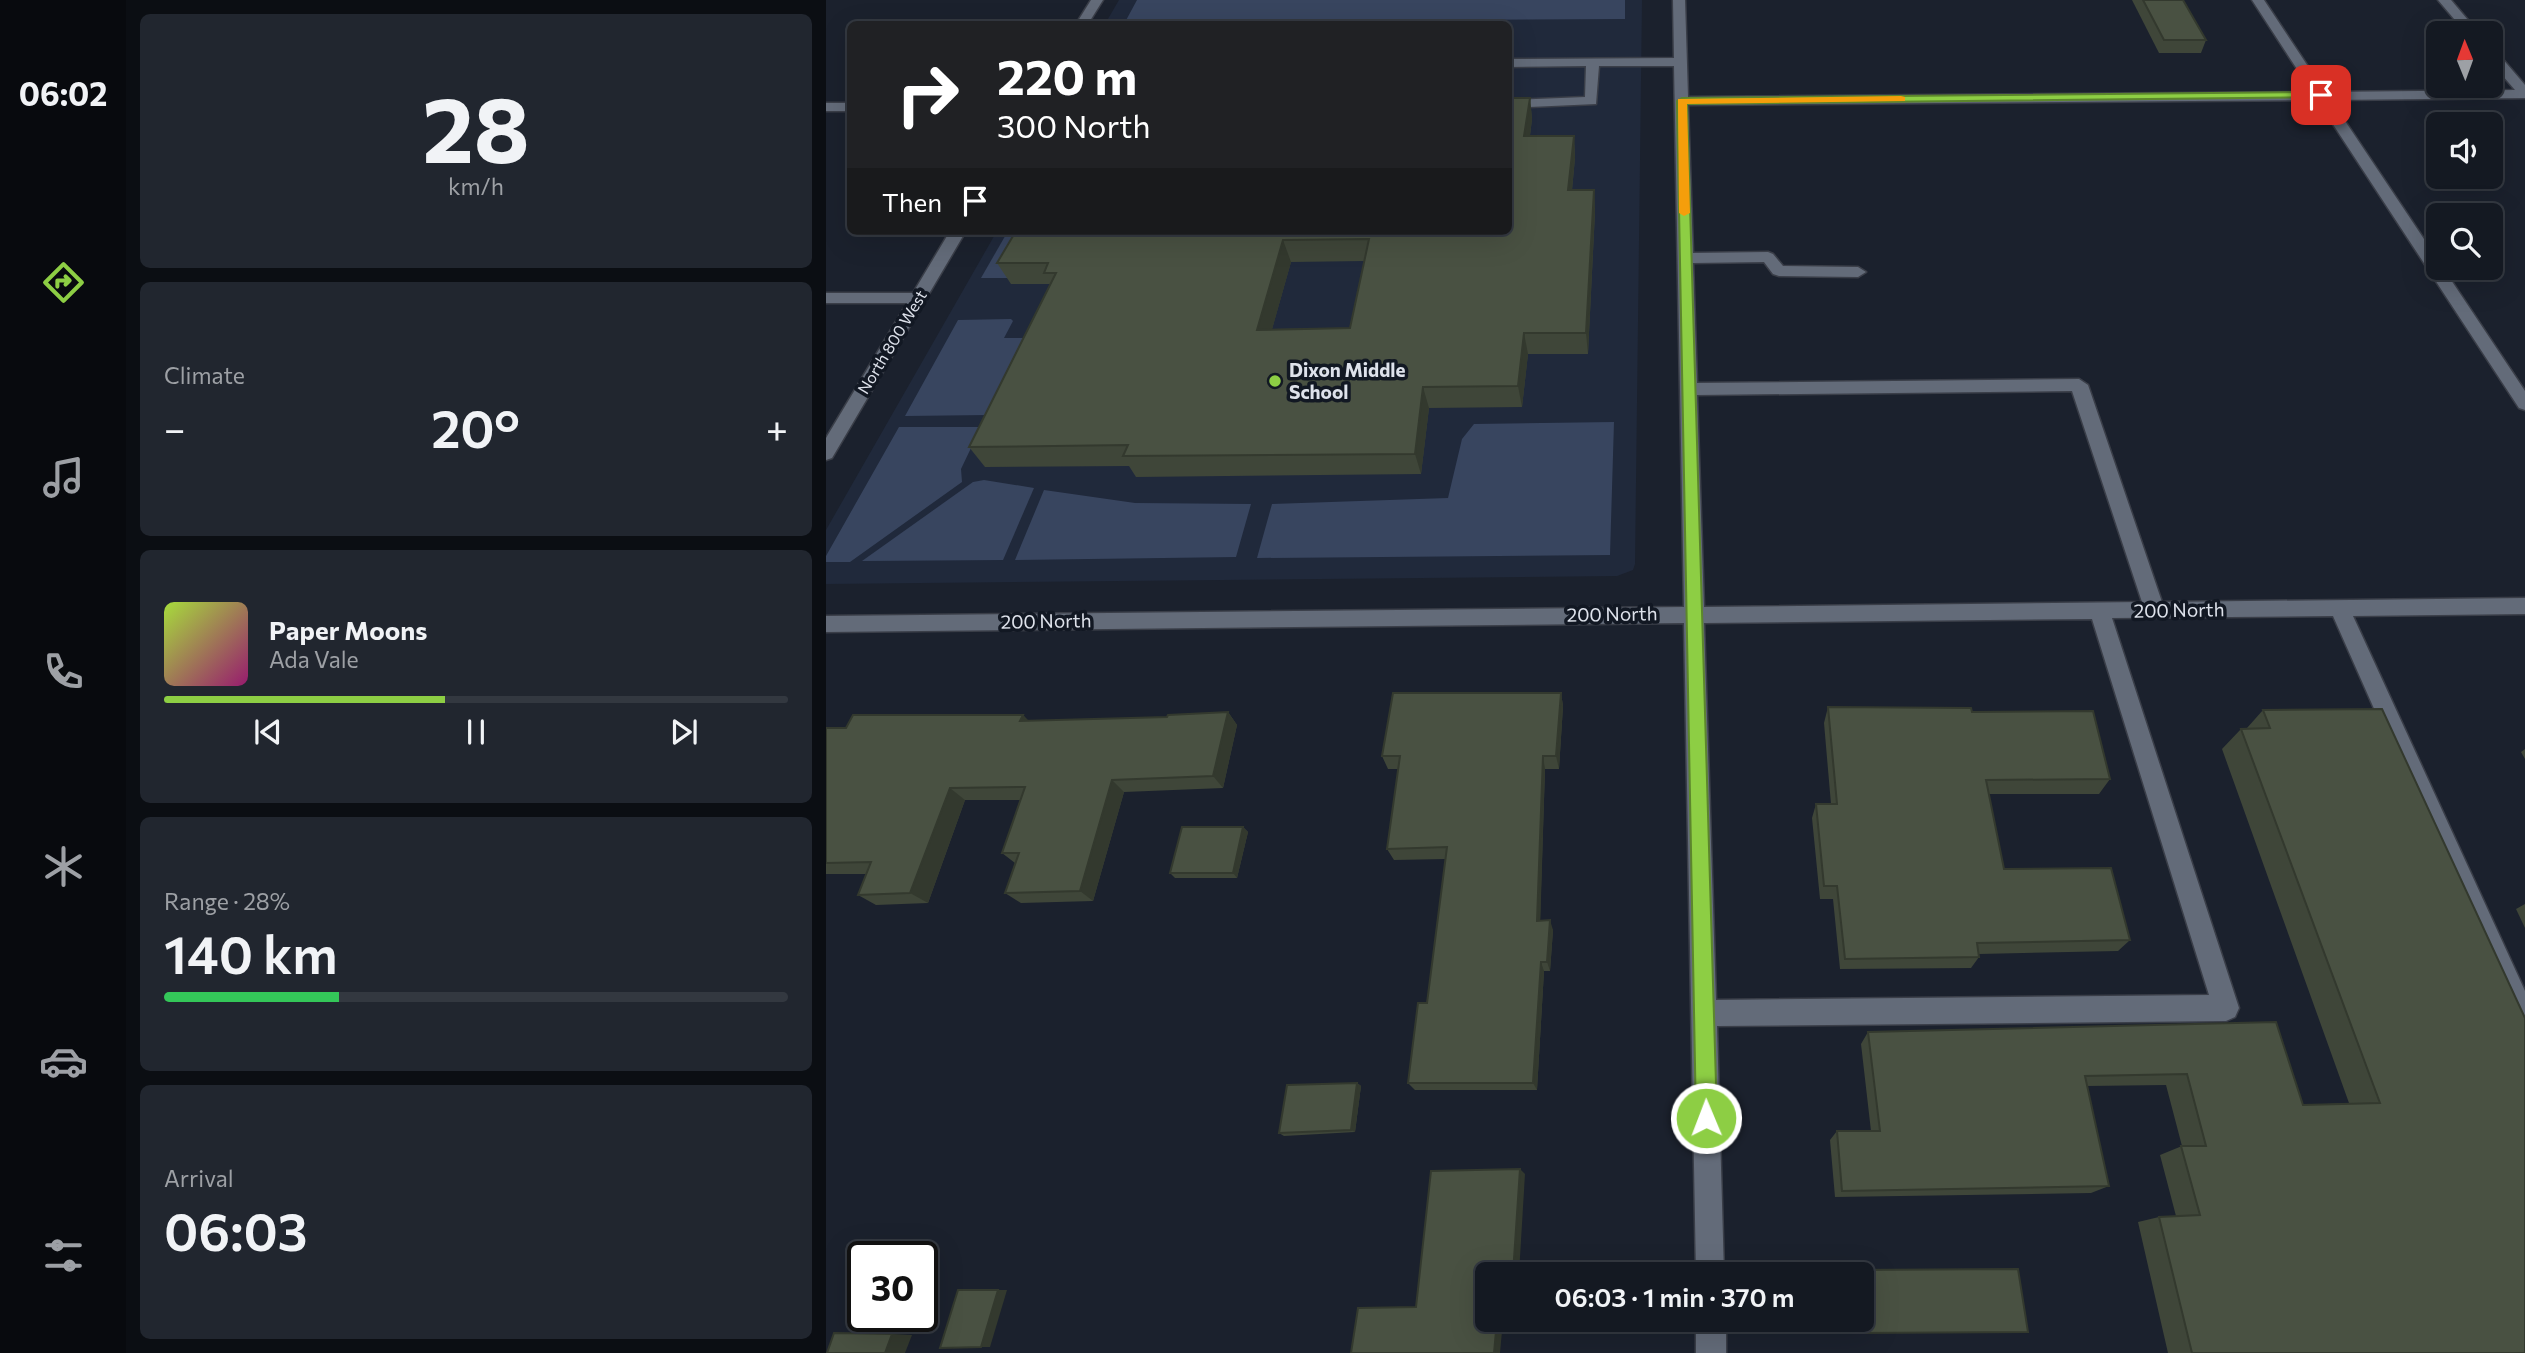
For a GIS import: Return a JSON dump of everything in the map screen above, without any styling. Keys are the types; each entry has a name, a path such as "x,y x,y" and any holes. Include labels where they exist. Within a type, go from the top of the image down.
{"street":[{"path":"1084,21 1097,0"},
{"path":"1679,0 1710,1262"},
{"path":"2258,0 2525,404"},
{"path":"2444,0 2462,21"},
{"path":"1512,104 1591,101 1593,62"},
{"path":"1512,63 1681,62"},
{"path":"2503,68 2525,94"},
{"path":"1682,101 2525,94"},
{"path":"826,107 847,107"},
{"name":"North 800 West","path":"826,453 956,235"},
{"path":"1686,258 1768,257 1779,271 1858,272"},
{"path":"826,298 918,298"},
{"path":"1689,389 2079,385 2155,610"},
{"name":"200 North","path":"826,624 2525,606"},
{"path":"2339,608 2525,1020"},
{"path":"1704,1013 2226,1008 2100,611"},
{"path":"1711,1332 1711,1353"}],"shaded area":[{"name":"Dixon Middle School","path":"1119,0 1642,0 1633,570 1617,576 826,584 826,530 995,235 1512,235 1512,21 1107,21"},
{"path":"1137,0 1625,0 1625,19 1126,21"},
{"path":"1006,235 1038,235 1014,278 981,278"},
{"path":"958,320 1013,321 1004,338 1026,338 988,415 905,416"},
{"path":"1614,422 1610,555 1257,558 1272,504 1448,498 1462,439 1474,424"},
{"path":"899,427 981,427 961,469 962,482 850,562 826,562 826,556"},
{"path":"984,480 1034,488 1003,560 862,561 973,482"},
{"path":"1044,490 1135,503 1251,504 1236,557 1015,560"}],"building":[{"path":"2143,0 2183,0 2206,40 2164,40"},
{"path":"1512,98 1530,98 1524,136 1574,136 1568,190 1594,190 1586,333 1524,333 1518,386 1423,387 1415,454 1123,456 1128,445 969,447 1056,273 1044,273 1048,263 997,263 1014,235 1512,235","holes":["1369,239 1350,328 1257,330 1283,240"]},
{"path":"1393,693 1561,693 1556,756 1543,756 1537,921 1550,920 1547,962 1541,962 1533,1083 1408,1083 1418,1003 1427,1003 1447,847 1387,849 1400,756 1382,756"},
{"path":"1828,707 1971,708 1972,712 2093,711 2110,779 1986,780 2004,869 2111,868 2130,940 1977,943 1979,957 1845,959 1837,886 1824,886 1816,804 1837,804"},
{"path":"2382,709 2525,1018 2525,1353 2192,1353 2159,1217 2200,1215 2181,1146 2206,1146 2187,1074 2085,1076 2109,1186 1842,1191 1837,1131 1880,1131 1868,1032 2276,1022 2303,1105 2380,1103 2241,729 2270,728 2263,710"},
{"path":"1228,712 1213,776 1112,780 1080,891 1005,893 1019,853 1002,853 1025,787 950,788 910,893 858,895 871,862 826,863 826,728 846,728 853,715 1023,715 1020,721 1167,717"},
{"path":"1182,827 1243,827 1233,873 1170,873"},
{"path":"1357,1083 1351,1130 1279,1133 1287,1085"},
{"path":"1520,1169 1514,1262 1475,1262 1475,1332 1496,1332 1494,1353 1351,1353 1358,1308 1416,1307 1431,1171"},
{"path":"2018,1269 2028,1332 1855,1333 1874,1332 1874,1270"},
{"path":"958,1290 998,1290 981,1347 940,1348"},
{"path":"834,1333 892,1334 885,1353 827,1353"}],"slow traffic":[{"path":"1684,213 1682,101 1901,99"}],"place":[{"name":"Dixon Middle School","path":"1275,381"}],"route":[{"path":"1706,1118 1682,101 2321,95"}]}
